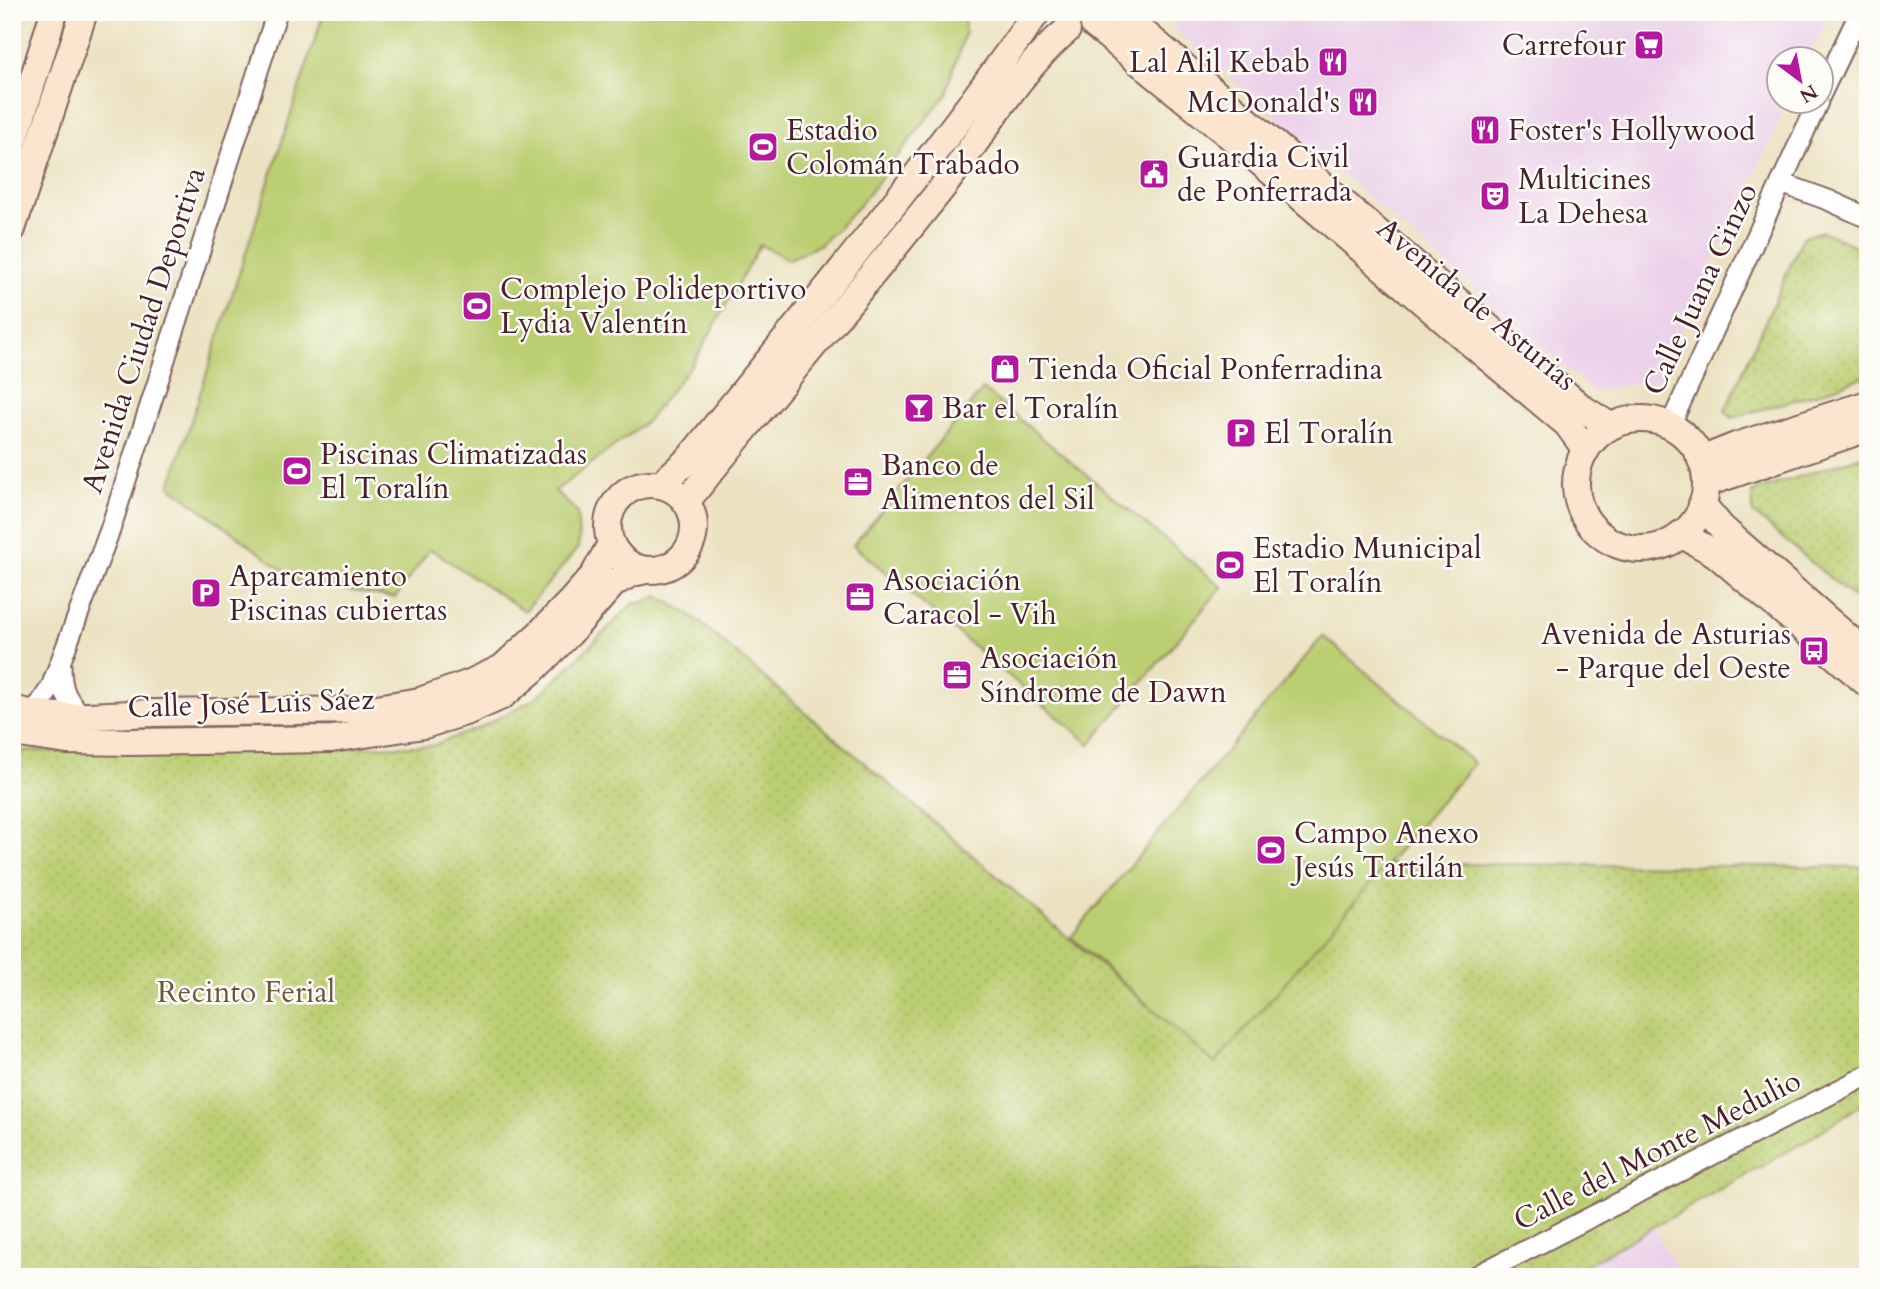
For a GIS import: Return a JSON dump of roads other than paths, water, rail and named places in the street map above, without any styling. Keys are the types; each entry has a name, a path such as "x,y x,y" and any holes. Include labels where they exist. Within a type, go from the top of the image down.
{"street":[{"name":"Avenida Ciudad Deportiva","path":"18,718 40,704 61,665 110,530 277,12"},
{"path":"660,485 689,459 866,240 935,153 1037,12"},
{"path":"1044,12 1056,25 1067,30 1081,30 1101,19"},
{"name":"Avenida de Asturias","path":"1119,12 1574,402 1610,426"},
{"path":"1834,68 1860,12"},
{"path":"12,147 53,15 82,20 12,229"},
{"name":"Avenida de Asturias","path":"1101,19 1231,137 1567,424 1586,450"},
{"path":"687,502 943,186 1025,74 1067,30"},
{"name":"Calle Juana Ginzo","path":"1670,425 1812,116"},
{"path":"1782,183 1868,218"},
{"path":"1868,404 1736,446 1703,482 1695,520 1681,534 1649,548 1612,542 1596,531 1585,516 1578,499 1576,480 1580,461 1586,450 1610,426 1640,418 1670,425 1689,440 1703,482 1722,528 1868,655"},
{"path":"1703,482 1868,428"},
{"path":"642,485 660,485 675,491 687,502 692,512 694,534 684,556 670,566 646,570 635,568 617,554 611,544 608,530 609,516 615,503 626,492 642,485"},
{"path":"1681,534 1716,554 1868,684"},
{"name":"Calle José Luis Sáez","path":"18,718 364,710 420,701 502,668 540,633 594,575 611,544"},
{"name":"Calle José Luis Sáez","path":"18,718 67,741 119,742 332,739 424,725 468,711 502,696 569,634 614,583 632,573 646,570"},
{"path":"61,665 61,682 68,701 82,716"},
{"name":"Calle del Monte Medulio","path":"1474,1277 1868,1075"}],"place":[{"name":"Carrefour","path":"1649,45"},
{"name":"Lal Alil Kebab","path":"1333,62"},
{"name":"McDonald's","path":"1363,102"},
{"name":"Foster's Hollywood","path":"1485,130"},
{"name":"Estadio Colomán Trabado","path":"763,147"},
{"name":"Guardia Civil de Ponferrada","path":"1154,174"},
{"name":"Multicines La Dehesa","path":"1495,196"},
{"name":"Complejo Polideportivo Lydia Valentín","path":"477,306"},
{"name":"Tienda Oficial Ponferradina","path":"1005,369"},
{"name":"Bar el Toralín","path":"919,408"},
{"name":"El Toralín","path":"1241,433"},
{"name":"Piscinas Climatizadas El Toralín","path":"297,471"},
{"name":"Banco de Alimentos del Sil","path":"858,482"},
{"name":"Estadio Municipal El Toralín","path":"1230,565"},
{"name":"Aparcamiento Piscinas cubiertas","path":"206,593"},
{"name":"Asociación Caracol - Vih","path":"860,597"},
{"name":"Avenida de Asturias - Parque del Oeste","path":"1814,651"},
{"name":"Asociación Síndrome de Dawn","path":"957,675"},
{"name":"Campo Anexo Jesús Tartilán","path":"1271,850"}],"park label":[{"name":"Recinto Ferial","path":"246,992"}]}
